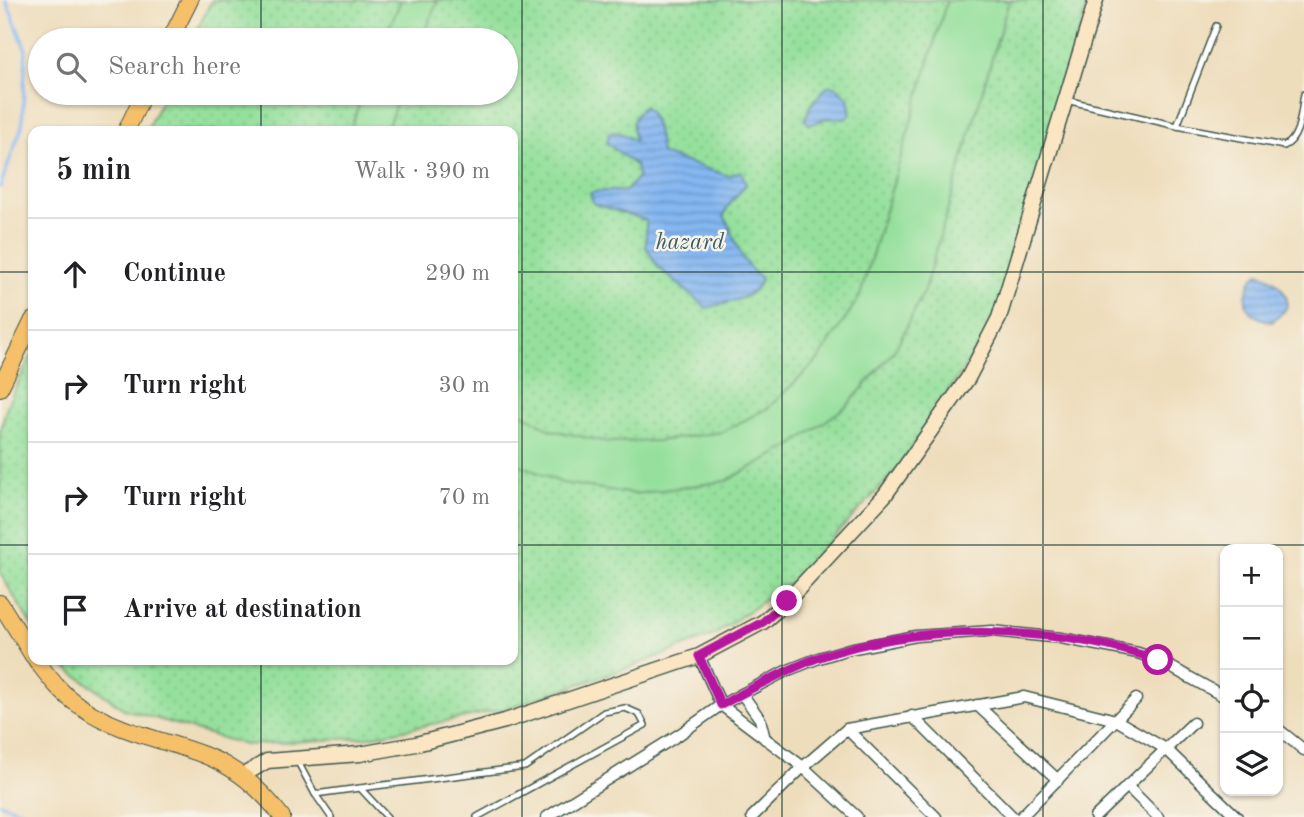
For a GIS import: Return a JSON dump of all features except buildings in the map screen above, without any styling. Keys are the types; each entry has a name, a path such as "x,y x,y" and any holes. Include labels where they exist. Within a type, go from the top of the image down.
{"main road":[{"path":"176,28 190,0"},
{"path":"128,126 139,105"},
{"path":"0,388 28,330"},
{"path":"0,603 28,647"},
{"path":"40,665 57,687 78,705 99,718 205,755 242,776 282,817"}],"street":[{"path":"242,776 267,761 360,754 416,744 505,721 699,656 763,622 787,601 885,495 968,378 999,318 1096,0"},
{"path":"547,817 680,734 721,705 786,671 849,649 916,636 992,631 1061,638 1139,653 1158,660 1220,694"},
{"path":"699,656 721,705 803,766 857,817"},
{"path":"742,694 761,719 765,739"},
{"path":"757,815 803,766 847,729 1024,697 1116,720 1166,748 1237,817"},
{"path":"1021,817 1136,698"},
{"path":"977,705 1058,780"},
{"path":"912,716 1013,817"},
{"path":"1094,817 1193,723"},
{"path":"847,729 936,817"},
{"path":"1283,733 1304,750"},
{"path":"1127,786 1158,817"}],"lane":[{"path":"1177,126 1216,26"},
{"path":"1066,100 1177,126 1284,146 1289,144 1295,135 1304,94"},
{"path":"315,794 525,767 604,712 625,708 639,714 645,725 477,817"},
{"path":"297,759 315,794 331,817"},
{"path":"360,788 387,817"}],"green space":[{"path":"212,0 1088,0 1019,244 991,327 896,471 792,581 714,635 639,664 504,709 370,737 245,745 124,709 62,665 518,665 518,126 148,126 159,105 518,105 518,28 198,28"},
{"path":"401,0 438,0 426,28 389,28"},
{"path":"947,0 1009,0 924,291 895,350 848,405 791,446 726,481 635,494 562,483 518,464 518,411 551,430 607,442 658,441 722,432 768,408 818,360 860,296"},
{"path":"359,105 396,105 388,126 352,126"},
{"path":"28,363 28,620 0,573 0,431 8,403"}],"water":[{"path":"827,86 835,86 848,97 851,114 845,119 826,118 810,125 805,120 810,106"},
{"name":"hazard","path":"644,106 655,123 661,154 729,176 741,171 746,184 724,216 747,265 761,278 747,296 707,308 658,267 646,247 646,220 594,204 590,193 626,191 638,177 636,166 607,143 609,132 620,133 635,141 633,122"},
{"path":"1259,273 1275,282 1287,298 1285,310 1272,322 1253,314 1247,305 1250,284"}],"waterway":[{"path":"0,187 22,126 26,50 6,0"},
{"path":"0,803 37,817"}],"route":[{"path":"787,601 763,622 699,656 721,705 786,671 818,658 916,636 992,631 1061,638 1139,653 1158,660"}]}
